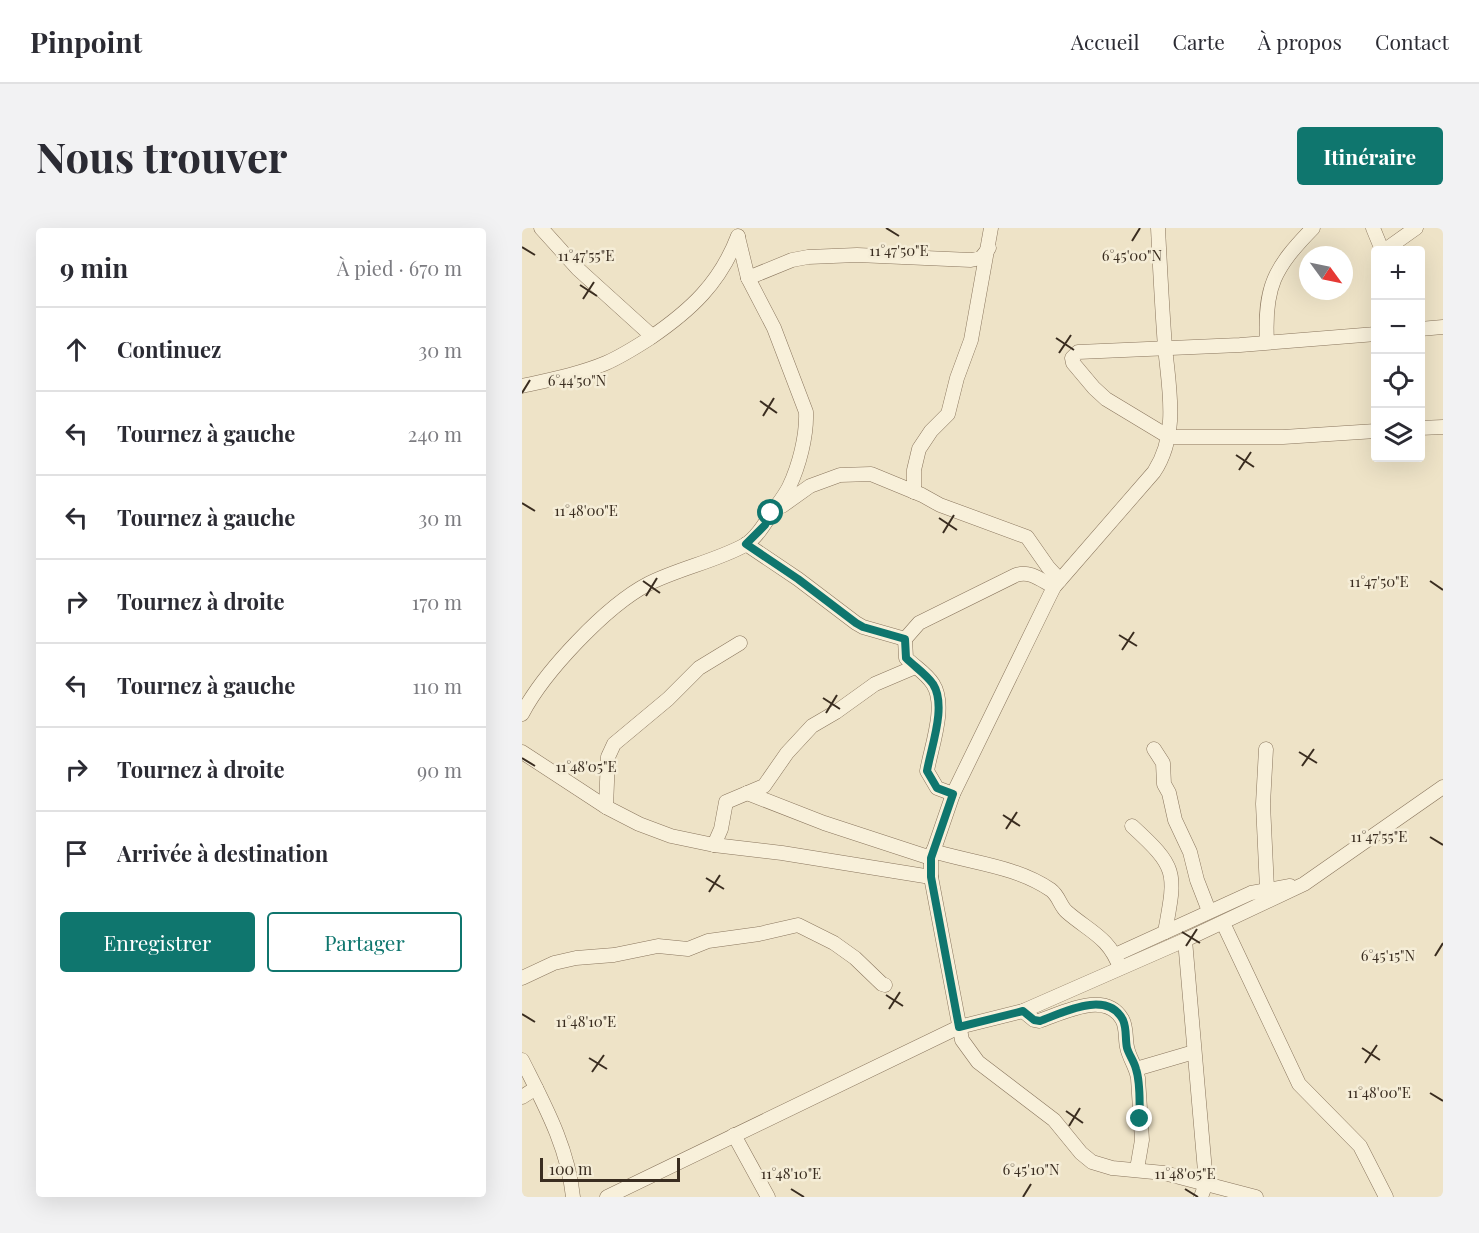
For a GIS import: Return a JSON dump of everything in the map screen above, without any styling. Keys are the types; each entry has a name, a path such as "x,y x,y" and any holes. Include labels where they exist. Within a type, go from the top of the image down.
{"street":[{"path":"541,228 578,269 652,336"},
{"path":"914,492 914,470 919,449 931,431 948,414 957,378 971,340 991,228"},
{"path":"1158,228 1165,347 1171,388 1169,437 1161,461 1057,584 953,794 932,855 931,877 962,1040 978,1062 1054,1120 1081,1153 1092,1162 1112,1168 1137,1169 1206,1183 1256,1197"},
{"path":"1267,342 1266,314 1269,292 1278,271 1313,228"},
{"path":"1373,228 1381,246"},
{"path":"1389,246 1416,228"},
{"path":"522,386 604,364 652,336 686,311 708,290 728,259 739,232"},
{"path":"522,714 551,673 590,628 622,601 648,584 746,544 765,525 788,488 796,466 806,422 806,412 774,328 748,278 739,232"},
{"path":"748,278 808,257 857,255 971,260 981,258 989,248"},
{"path":"1425,329 1443,327"},
{"path":"1371,334 1078,352 1074,354 1072,360 1098,393 1169,437 1283,437 1371,431"},
{"path":"1425,428 1443,427"},
{"path":"771,513 810,486 848,473 879,476 940,505 1027,537 1057,584"},
{"path":"746,544 798,579 856,623 905,639"},
{"path":"953,794 937,788 927,771 938,719 938,702 934,686 924,673 906,658 905,639 919,623 1005,579 1024,572 1057,584"},
{"path":"606,807 608,757 614,744 668,699 699,668 740,643"},
{"path":"714,845 721,829 726,802 764,786 787,753 812,726 875,684 915,667"},
{"path":"1154,749 1163,764 1164,784 1169,793 1175,820 1190,852 1197,880 1209,911"},
{"path":"1266,749 1263,804 1267,889"},
{"path":"524,758 606,807 653,830 683,839 931,877"},
{"path":"1117,961 1185,940 1304,884 1443,787"},
{"path":"747,793 824,823 932,855 990,864 1045,887 1057,896 1066,911 1103,938 1117,961"},
{"path":"1131,826 1156,847 1169,868 1173,891 1165,932"},
{"path":"607,1197 959,1027 1023,1011 1117,961 1165,932 1209,911 1251,893 1304,884"},
{"path":"1222,923 1299,1084 1360,1146 1386,1197"},
{"path":"522,978 554,963 576,958 614,955 658,946 688,950 708,941 759,934 798,925 834,943 885,985"},
{"path":"1185,940 1206,1183 1201,1197"},
{"path":"1023,1011 1034,1020 1040,1021 1086,1005 1104,1005 1122,1018 1128,1049 1136,1069 1142,1140 1137,1169"},
{"path":"1136,1069 1194,1052"},
{"path":"522,1060 555,1125 572,1185 573,1197"},
{"path":"522,1096 536,1088"},
{"path":"734,1135 768,1197"}],"route":[{"path":"771,513 765,525 746,544 798,579 856,623 905,639 906,658 924,673 934,686 938,702 938,719 927,771 937,788 953,794 931,858 931,877 959,1027 1023,1011 1034,1020 1040,1021 1086,1005 1104,1005 1122,1018 1125,1027 1128,1049 1138,1078 1140,1119"}]}
